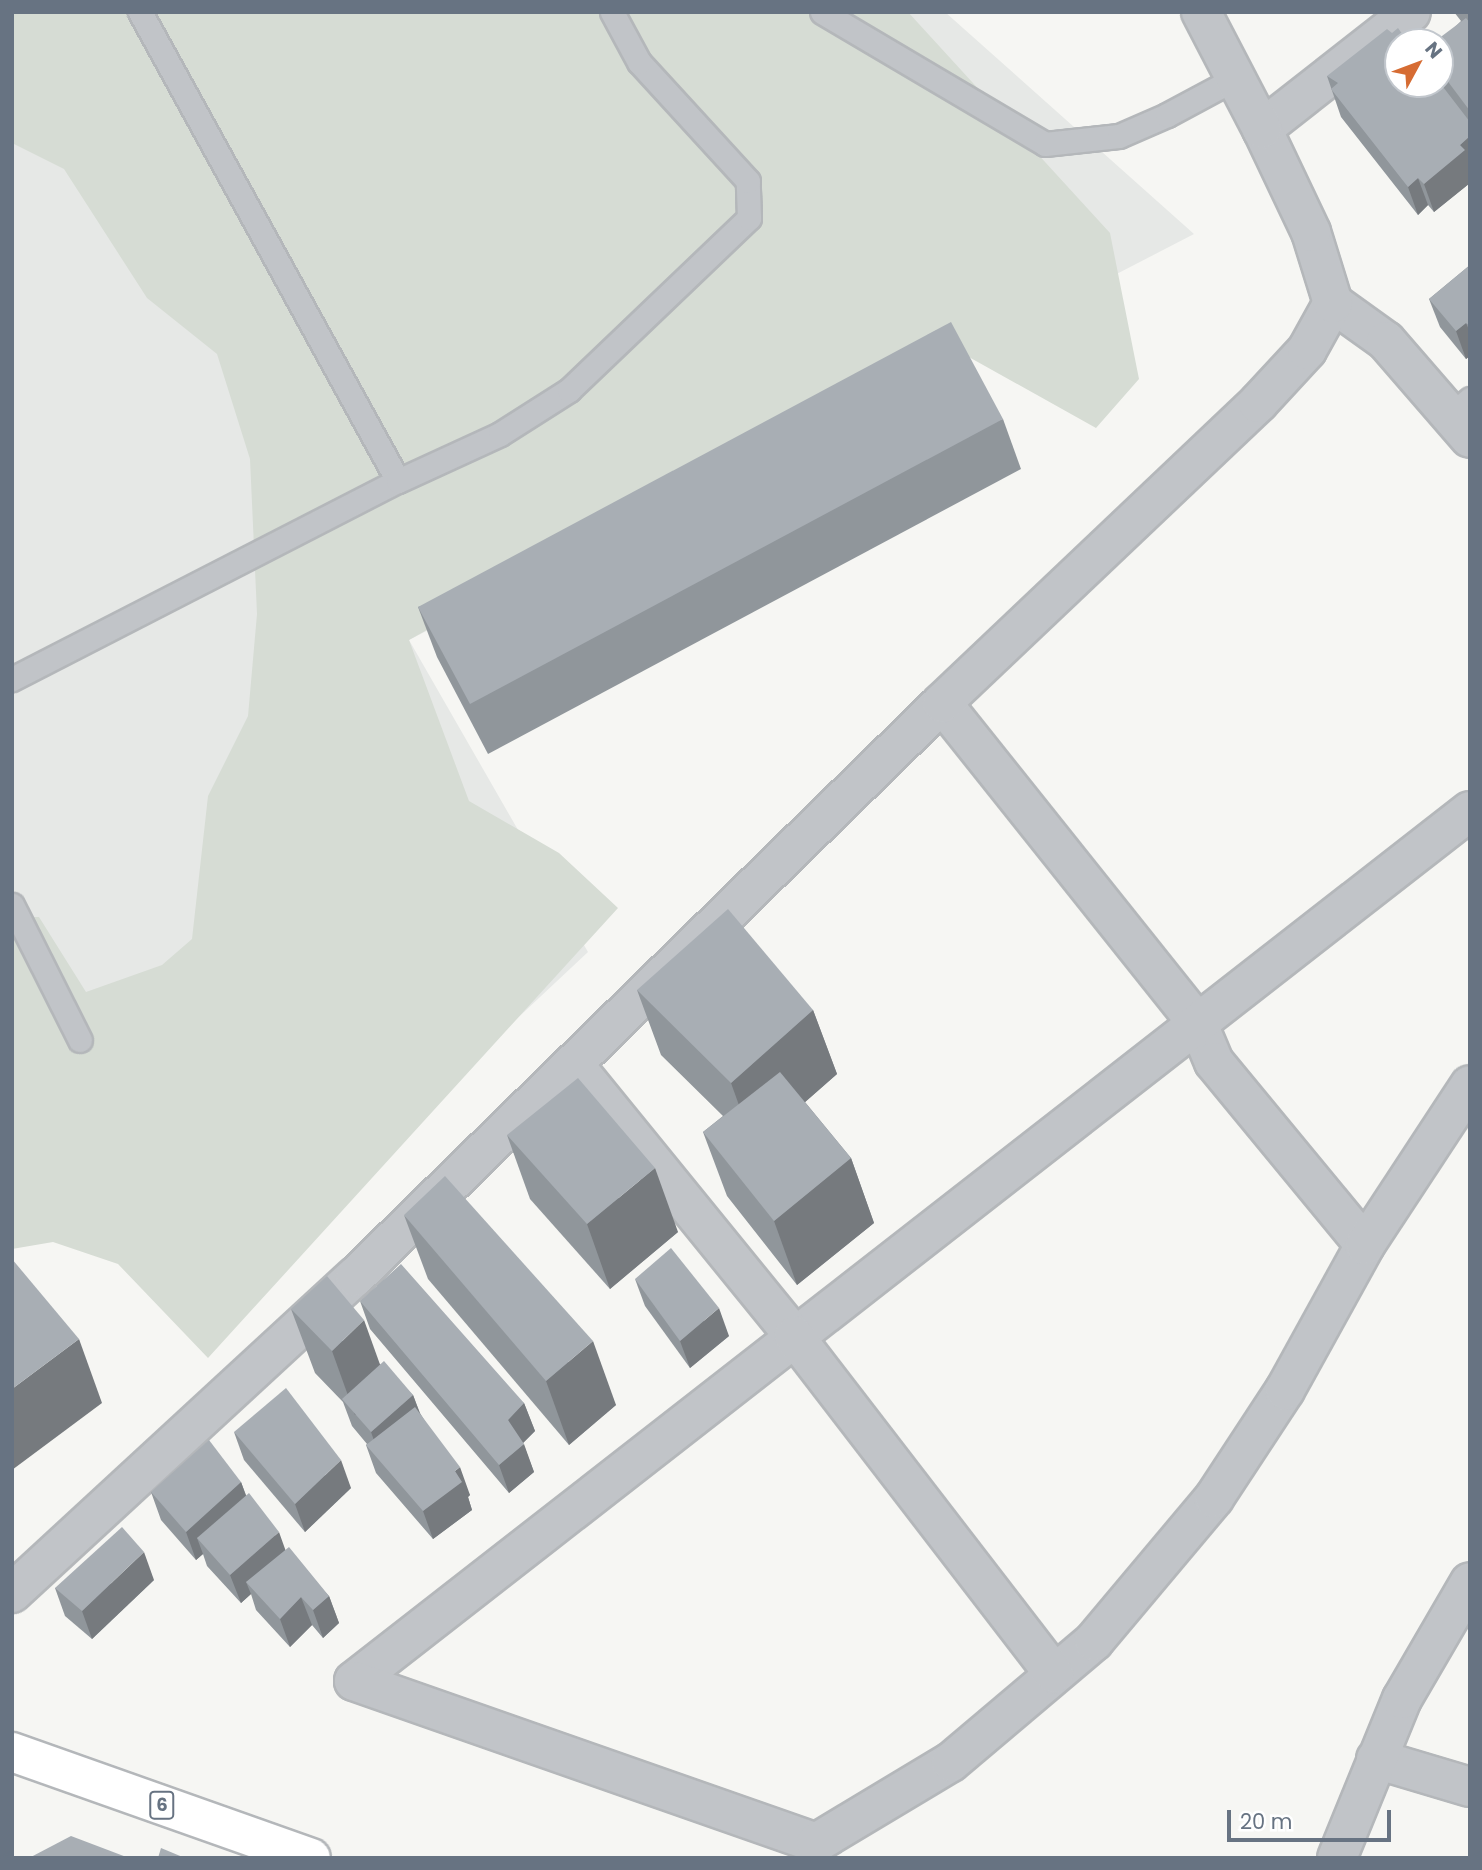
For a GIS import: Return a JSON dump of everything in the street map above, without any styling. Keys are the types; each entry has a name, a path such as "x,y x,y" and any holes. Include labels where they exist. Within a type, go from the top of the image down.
{"highway":[{"name":"6","path":"12,1752 312,1858"}],"street":[{"path":"1201,12 1262,129 1311,232 1333,303 1386,341 1463,418"},
{"path":"1262,129 1411,12"},
{"path":"12,1593 355,1277 942,703 1258,403 1307,350 1333,303"},
{"path":"942,703 1198,1024 1214,1062 1365,1245"},
{"path":"1470,811 355,1681 816,1843 951,1762 1094,1641 1213,1498 1285,1390 1365,1245 1470,1085"},
{"path":"574,1065 794,1336 1054,1674"},
{"path":"1337,1858 1402,1699 1470,1581"},
{"path":"1376,1759 1470,1787"}],"lane":[{"path":"140,12 398,481"},
{"path":"12,679 398,481 500,434 569,390 749,218 748,181 639,62 612,12"},
{"path":"822,12 1045,144 1119,136 1167,115 1236,78"},
{"path":"12,905 80,1040"}],"shaded area":[{"path":"12,12 945,12 1194,234 409,640 588,952 281,1240 12,1196"},
{"path":"12,12 908,12 1110,233 1139,379 1096,428 942,342 409,640 469,801 559,853 618,908 208,1358 118,1264 53,1242 12,1249 12,917 39,917 86,992 162,965 192,939 208,796 248,716 257,614 250,459 217,354 147,298 64,169 12,143"}],"building":[{"path":"1466,18 1470,23 1470,111 1454,90 1453,28"},
{"path":"1384,31 1384,98 1452,98 1470,122 1470,136 1460,145 1465,150 1424,184 1418,178 1408,187 1331,89 1338,83 1327,76"},
{"path":"1470,265 1470,326 1466,323 1456,331 1429,299"},
{"path":"951,322 1003,419 470,704 418,607"},
{"path":"728,909 813,1010 731,1083 637,990"},
{"path":"780,1072 851,1158 774,1221 703,1132"},
{"path":"578,1078 655,1168 587,1224 507,1135"},
{"path":"445,1176 593,1341 546,1381 404,1215"},
{"path":"671,1248 719,1308 680,1341 635,1279"},
{"path":"12,1259 79,1339 12,1389"},
{"path":"401,1264 524,1403 508,1420 524,1444 499,1465 360,1301"},
{"path":"327,1276 364,1320 332,1351 291,1309"},
{"path":"384,1361 413,1395 371,1432 342,1399"},
{"path":"286,1388 341,1460 295,1504 234,1432"},
{"path":"415,1407 460,1467 455,1471 462,1482 423,1511 366,1445"},
{"path":"209,1440 241,1482 186,1532 151,1492"},
{"path":"249,1493 279,1532 230,1575 197,1538"},
{"path":"122,1527 144,1552 82,1611 55,1588"},
{"path":"289,1547 329,1596 313,1610 301,1597 280,1619 246,1582"},
{"path":"71,1836 129,1858 29,1858"},
{"path":"161,1848 185,1858 158,1858"}]}
